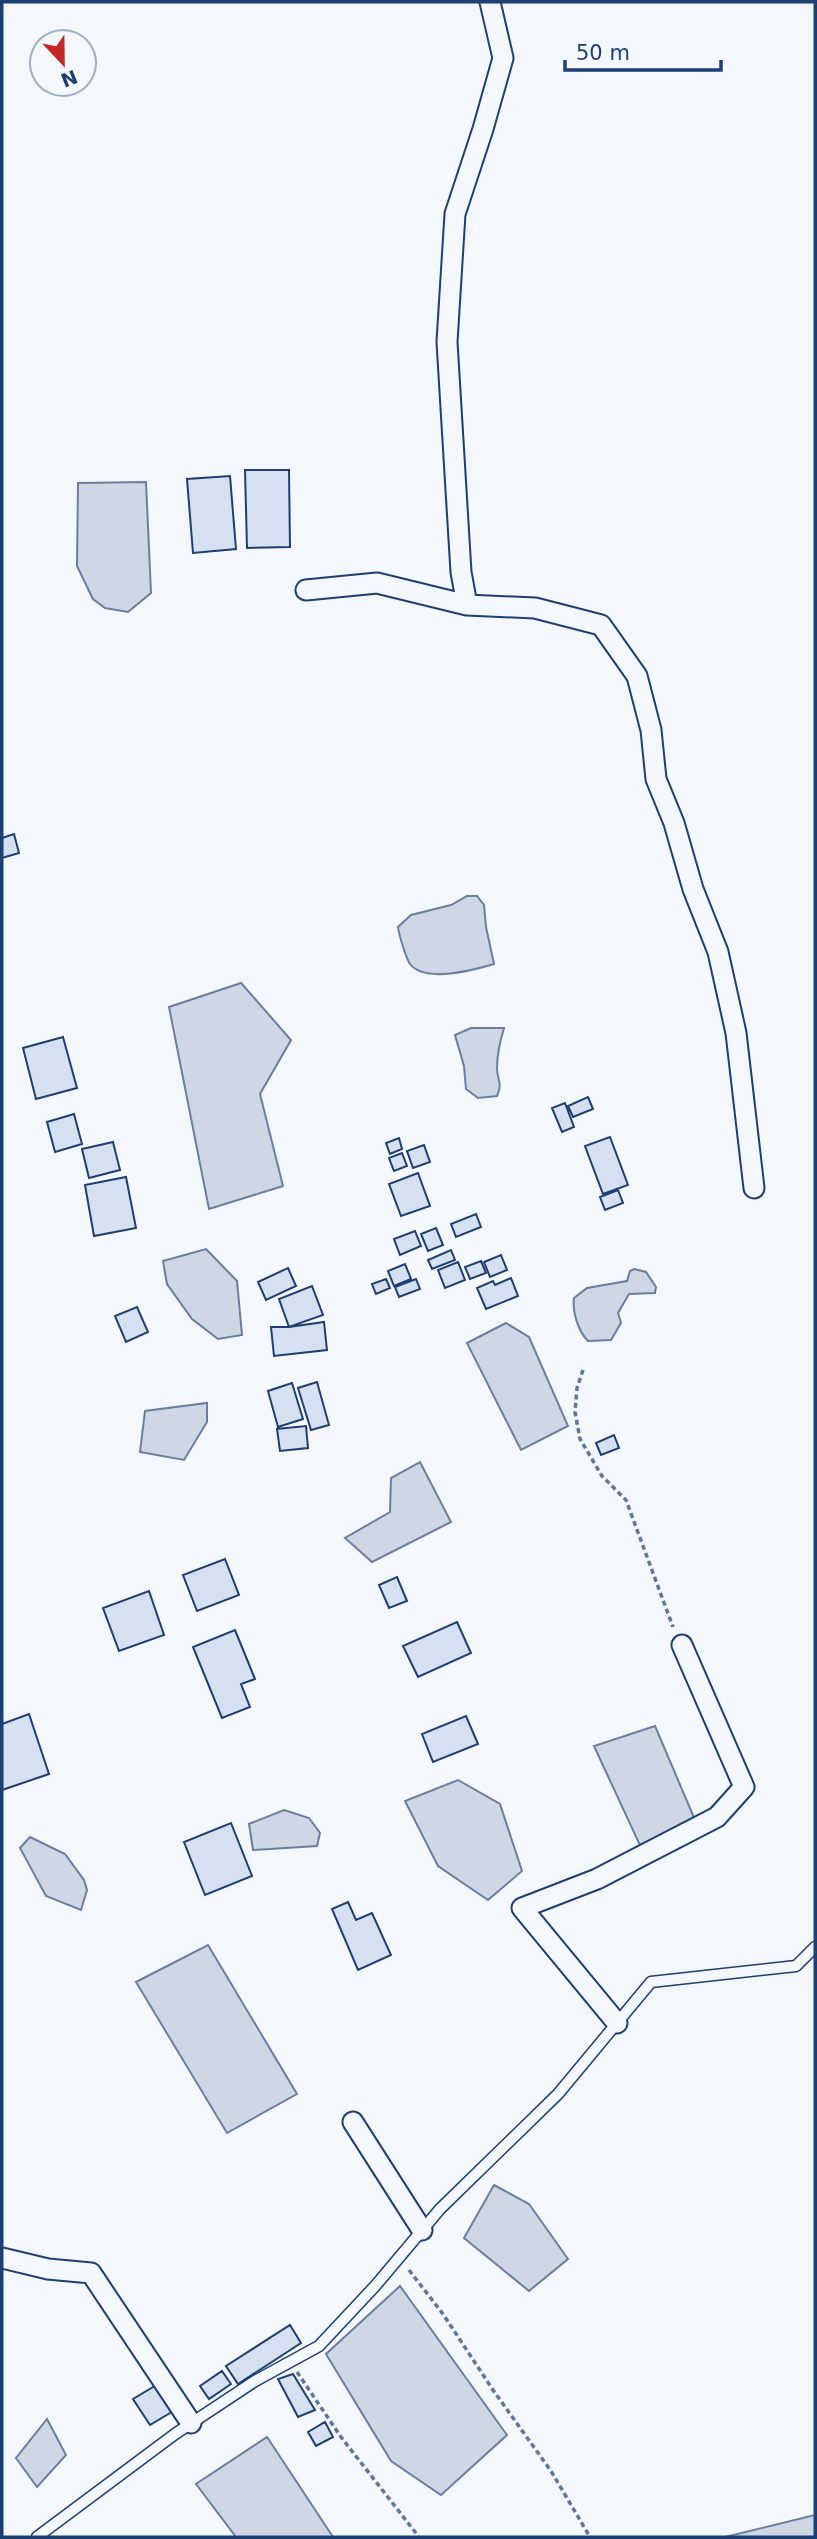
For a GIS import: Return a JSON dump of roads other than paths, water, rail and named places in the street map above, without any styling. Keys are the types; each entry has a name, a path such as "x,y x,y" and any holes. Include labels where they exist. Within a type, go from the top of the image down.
{"street":[{"path":"467,605 460,559 447,342 455,214 503,58 490,2"},
{"path":"306,590 377,583 467,605 535,608 601,625 637,677 651,730 656,779 674,823 693,889 719,952 736,1033 754,1188"},
{"path":"617,2023 522,1908 597,1879 717,1817 744,1787 682,1645"},
{"path":"353,2122 422,2230"},
{"path":"2,2258 48,2269 91,2273 191,2423"}],"lane":[{"path":"37,2537 191,2423 255,2381 319,2346 440,2208 558,2094 651,1982 796,1966 815,1947"}]}
